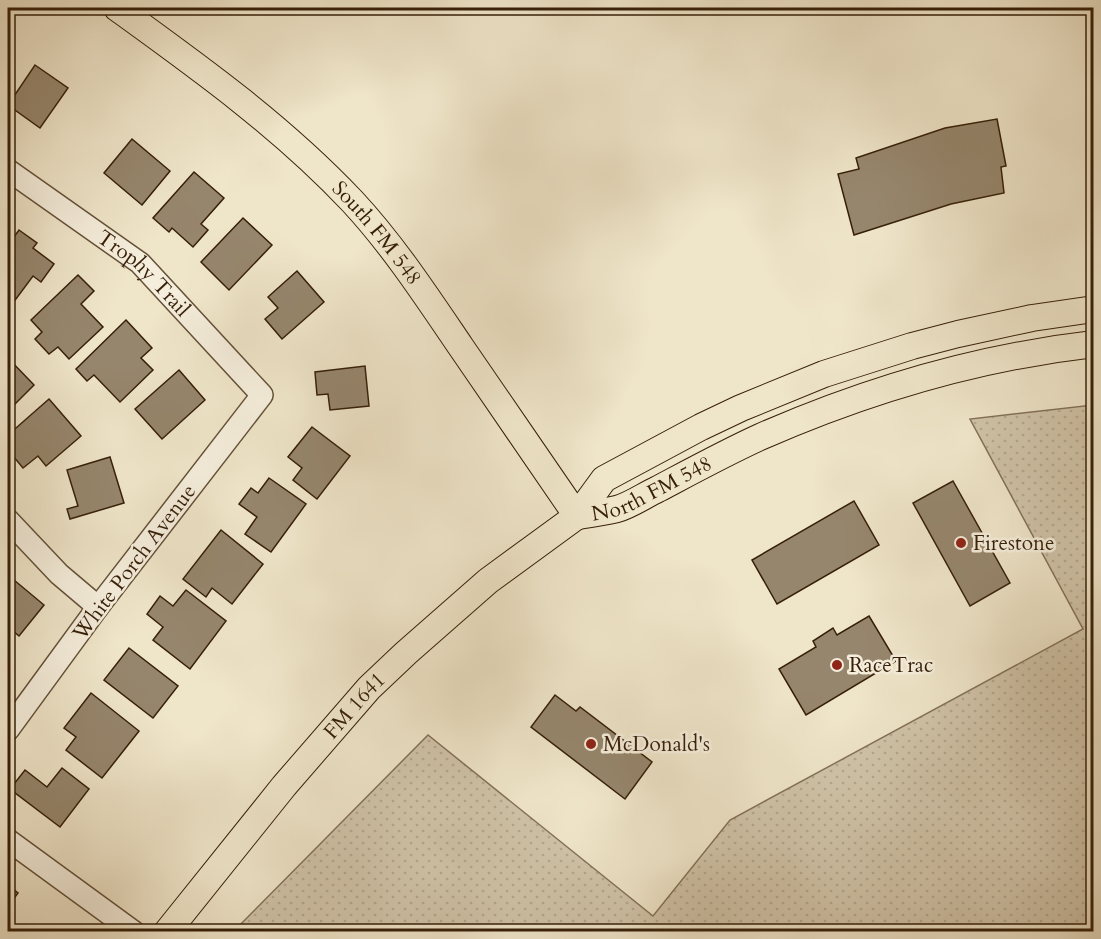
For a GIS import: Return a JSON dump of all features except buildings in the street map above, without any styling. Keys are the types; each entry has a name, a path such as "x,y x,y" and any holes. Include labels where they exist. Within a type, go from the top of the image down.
{"main road":[{"name":"South FM 548","path":"117,8 251,107 287,137 353,202 380,233 437,312 576,516"},
{"name":"North FM 548","path":"576,516 604,479 701,427 824,374 912,346 993,325 1094,309"},
{"name":"North FM 548","path":"576,516 619,509 745,444 859,399 935,375 977,365 1042,351 1094,344"},
{"name":"FM 1641","path":"166,932 290,778 369,688 488,581 576,516"}],"street":[{"name":"Trophy Trail","path":"8,170 140,263 262,395"},
{"name":"White Porch Avenue","path":"8,730 98,607 262,395"},
{"path":"8,520 59,574 98,607"},
{"path":"8,840 134,932"}],"shaded area":[{"path":"1093,405 1093,931 234,931 428,735 653,916 730,820 1083,629 970,419"}],"place":[{"name":"Firestone","path":"961,543"},
{"name":"RaceTrac","path":"837,665"},
{"name":"McDonald's","path":"591,744"}]}
